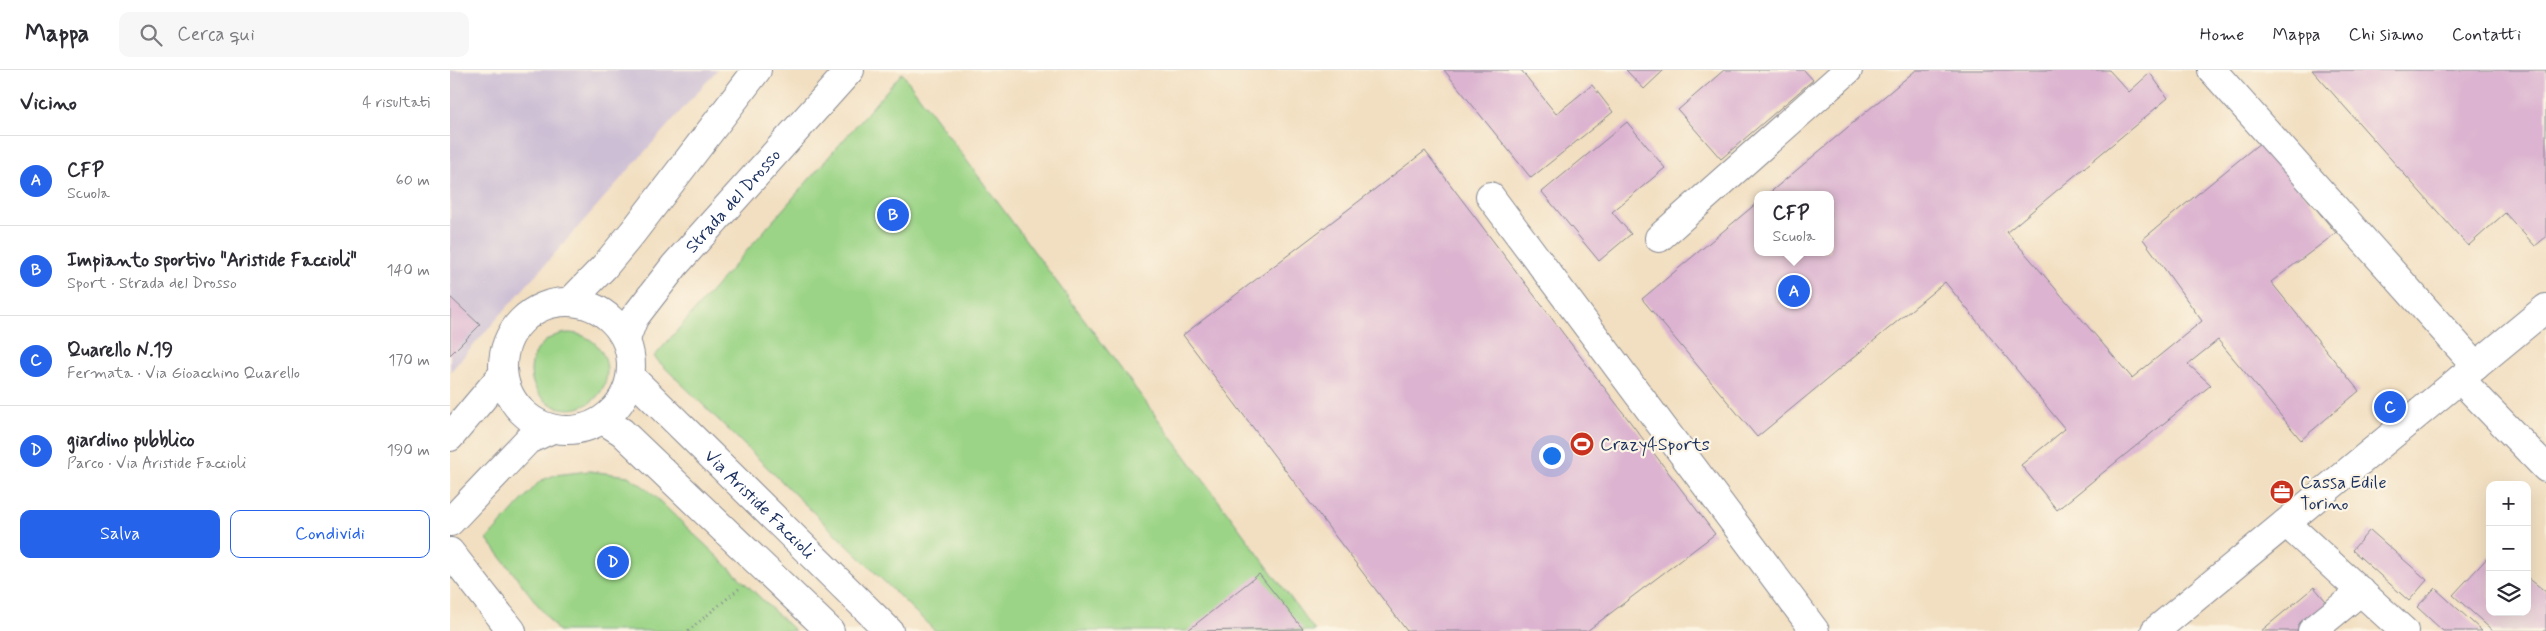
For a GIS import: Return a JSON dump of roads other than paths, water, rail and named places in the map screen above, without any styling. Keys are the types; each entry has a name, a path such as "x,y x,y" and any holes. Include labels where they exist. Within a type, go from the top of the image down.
{"street":[{"path":"570,302 604,267 633,232 757,70"},
{"name":"Strada del Drosso","path":"626,339 634,318 675,265 850,70"},
{"path":"1659,238 1848,70"},
{"path":"2212,70 2468,372 2546,468"},
{"path":"1490,196 1808,628"},
{"path":"570,302 590,306 602,312 619,327 626,339 630,352 631,378 626,392 618,405 603,420 579,429 552,429 534,421 519,409 508,392 503,374 505,350 519,324 540,308 553,303 570,302"},
{"path":"2155,631 2546,308"},
{"path":"450,437 503,374"},
{"name":"Via Aristide Faccioli","path":"631,378 889,631"},
{"path":"603,420 622,432 830,631"},
{"path":"450,522 528,440 552,429"},
{"path":"2286,523 2404,631"},
{"path":"450,552 512,631"},
{"path":"2312,631 2361,591"}],"place":[{"name":"Impianto sportivo \"Aristide Faccioli\"","path":"893,215"},
{"name":"CFP","path":"1794,291"},
{"name":"Quarello N.19","path":"2390,407"},
{"name":"Crazy4Sports","path":"1582,444"},
{"name":"Cassa Edile Torino","path":"2282,492"},
{"name":"giardino pubblico","path":"613,562"}]}
